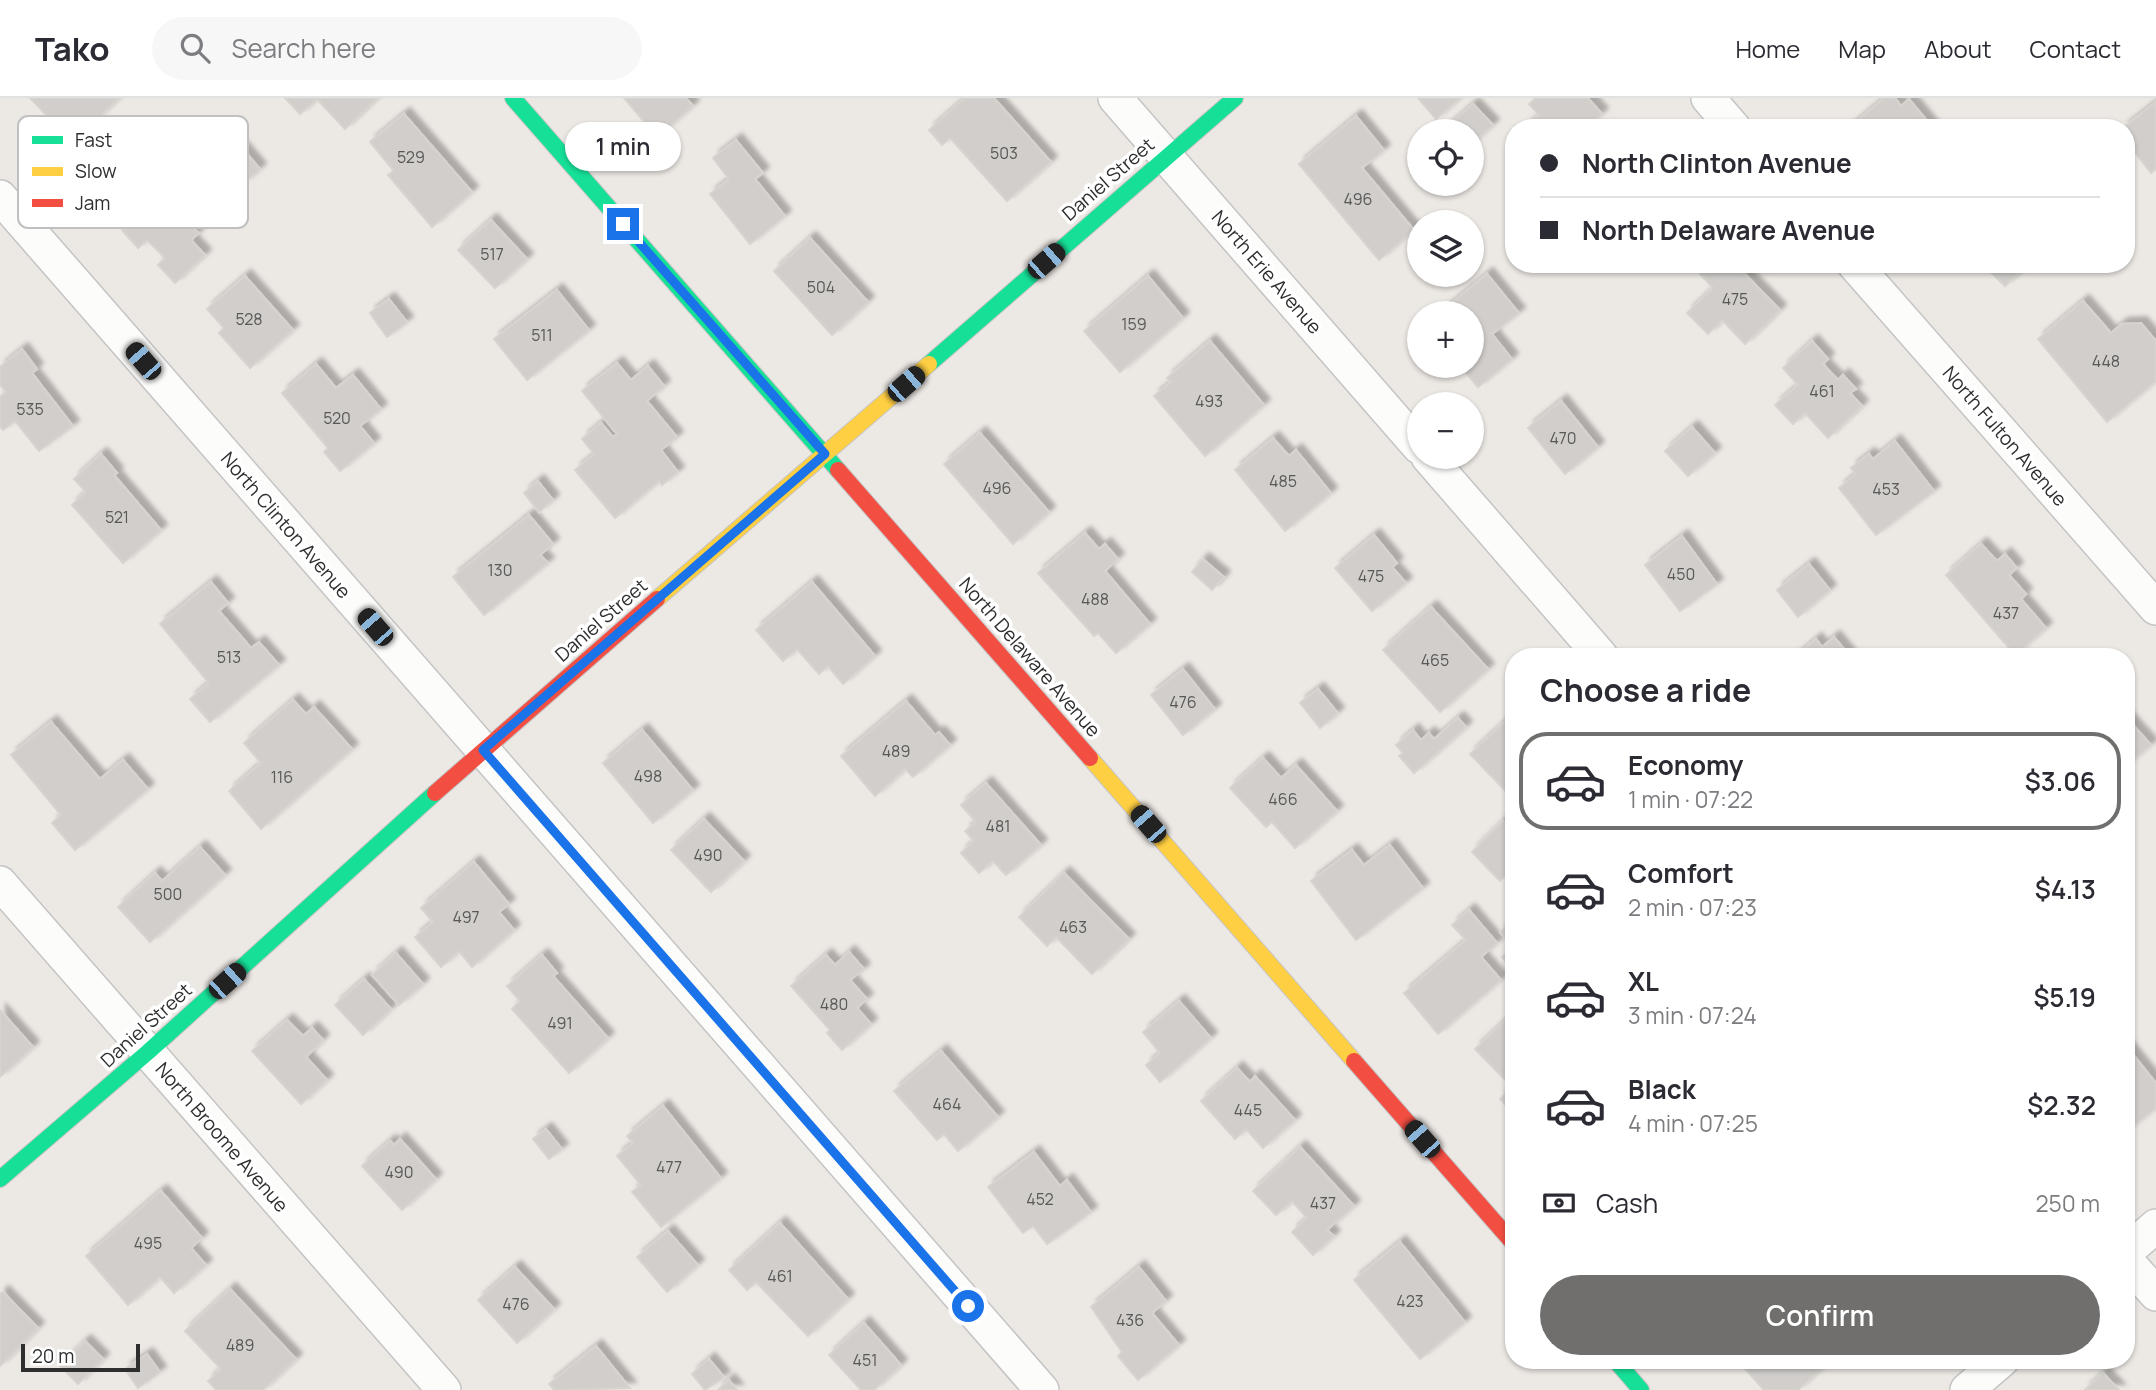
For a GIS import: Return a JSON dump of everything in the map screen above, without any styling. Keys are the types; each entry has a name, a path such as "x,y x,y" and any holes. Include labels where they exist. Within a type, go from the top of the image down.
{"street":[{"name":"North Delaware Avenue","path":"513,98 1505,1234"},
{"name":"North Erie Avenue","path":"1115,98 1407,433"},
{"name":"Daniel Street","path":"0,1180 148,1052 483,750 1235,98"},
{"path":"1708,98 1726,119"},
{"name":"North Clinton Avenue","path":"0,197 18,218"},
{"name":"North Clinton Avenue","path":"27,228 1042,1390"},
{"name":"North Fulton Avenue","path":"1862,273 2156,607"},
{"path":"1438,469 1594,648"},
{"name":"North Broome Avenue","path":"0,883 444,1390"},
{"path":"2135,1244 2156,1226"},
{"path":"2135,1270 2156,1294"},
{"path":"1623,1369 1641,1390"},
{"path":"1966,1390 1991,1369"}],"building":[{"path":"30,98 119,98 100,116 47,116"},
{"path":"285,98 377,98 345,129 317,99 300,114"},
{"path":"624,98 686,98 693,106 657,137"},
{"path":"965,98 994,98 1051,162 1007,201 950,138 942,145 929,130"},
{"path":"1418,98 1460,98 1436,119"},
{"path":"1536,98 1588,98 1602,114 1596,119 1535,119 1539,115 1529,104"},
{"path":"1884,98 1895,98 1901,106 1909,99 1926,119 1860,119"},
{"path":"2156,102 2156,169 2151,173 2135,153 2134,119"},
{"path":"1473,104 1493,125 1484,133 1484,119 1456,119"},
{"path":"404,114 472,192 432,227 388,175 394,171 370,142"},
{"path":"1356,116 1384,150 1362,168 1407,222 1407,236 1379,260 1299,164"},
{"path":"736,140 763,173 755,179 785,216 750,244 710,194 729,179 713,158"},
{"path":"248,155 260,169 248,180"},
{"path":"491,220 527,259 495,288 458,250"},
{"path":"195,228 199,233 191,240 205,255 175,283 158,265 165,258 147,240 138,248 122,230"},
{"path":"810,238 868,302 832,335 774,271"},
{"path":"1744,273 1780,310 1745,344 1722,320 1708,334 1687,313 1713,288 1700,274"},
{"path":"1991,273 2019,273 2005,286"},
{"path":"1487,274 1519,313 1492,334 1512,359 1478,387 1470,378 1484,378 1484,301 1454,301 1471,287 1484,287 1484,276"},
{"path":"245,276 293,330 250,368 219,333 224,328 207,309"},
{"path":"1148,276 1183,318 1120,372 1084,331"},
{"path":"557,290 589,330 527,380 494,339"},
{"path":"389,299 407,322 387,337 370,313"},
{"path":"2083,301 2111,333 2122,324 2141,323 2156,341 2156,381 2107,422 2038,339"},
{"path":"1210,341 1264,405 1205,456 1154,396 1171,382 1167,378"},
{"path":"1812,341 1828,359 1823,364 1838,380 1843,375 1856,389 1850,393 1862,406 1828,438 1805,413 1793,424 1775,405 1798,385 1783,368"},
{"path":"22,349 37,369 32,373 73,426 39,451 15,421 3,430 0,426 0,397 6,392 0,385 0,367"},
{"path":"617,363 631,380 648,366 664,386 647,401 677,437 661,450 678,472 662,485 659,481 615,518 575,470 594,454 582,439 601,423 613,437 617,434 582,391"},
{"path":"316,364 336,388 353,375 381,409 360,426 374,443 340,471 324,452 328,448 282,393"},
{"path":"1561,401 1598,447 1565,474 1528,428"},
{"path":"1692,427 1715,453 1688,476 1665,451"},
{"path":"980,433 1049,512 1013,544 944,464"},
{"path":"1273,438 1289,456 1296,450 1331,493 1285,531 1235,470"},
{"path":"1895,441 1934,491 1876,535 1839,488 1856,474 1851,468 1869,454 1873,459"},
{"path":"101,454 117,473 114,475 161,530 123,563 72,505 86,492 74,479"},
{"path":"538,481 553,500 539,512 524,493"},
{"path":"529,515 553,544 540,555 548,563 484,615 453,577"},
{"path":"1085,533 1099,549 1105,544 1118,559 1105,571 1150,624 1116,653 1098,633 1094,636 1038,573"},
{"path":"1374,535 1397,563 1392,567 1406,583 1372,611 1335,568"},
{"path":"1682,536 1717,584 1680,611 1645,565"},
{"path":"1981,544 1997,561 2005,554 2017,568 2009,575 2026,594 2021,599 2046,628 2023,648 2009,648 1946,575"},
{"path":"1203,559 1224,577 1212,590 1192,572"},
{"path":"1809,564 1830,590 1798,617 1777,590"},
{"path":"211,582 228,603 219,611 251,648 259,642 279,665 210,722 190,699 209,683 160,624"},
{"path":"812,582 875,656 843,684 828,666 819,674 797,649 783,661 756,630"},
{"path":"1431,607 1488,669 1440,712 1383,650"},
{"path":"1834,637 1843,648 1805,648 1816,639 1822,647"},
{"path":"1183,669 1215,709 1183,735 1151,695"},
{"path":"1318,689 1338,713 1320,728 1300,703"},
{"path":"293,700 306,714 314,707 352,749 261,829 229,791 261,763 244,743"},
{"path":"906,701 935,735 939,732 950,745 913,777 905,769 875,796 841,756"},
{"path":"1458,718 1466,727 1414,773 1399,756 1403,753 1396,745 1413,730 1421,740 1429,733 1434,739"},
{"path":"1505,721 1505,791 1470,754"},
{"path":"51,722 100,779 123,760 148,789 75,850 52,823 61,815 11,755"},
{"path":"2135,727 2151,745 2135,758"},
{"path":"642,730 693,790 653,823 603,763"},
{"path":"1263,758 1281,778 1296,765 1337,811 1295,848 1272,822 1266,827 1230,788"},
{"path":"986,783 1041,845 1006,875 993,861 979,873 961,853 974,841 965,831 976,822 961,805"},
{"path":"704,819 744,861 711,892 671,850"},
{"path":"1503,821 1505,823 1505,876 1500,881 1472,852"},
{"path":"1390,845 1423,888 1356,940 1311,881 1352,850 1364,865"},
{"path":"200,847 225,875 150,942 118,907 155,873 162,881"},
{"path":"474,862 509,904 499,912 514,930 472,967 459,951 441,967 415,937 433,922 421,908"},
{"path":"1064,873 1129,939 1092,974 1056,937 1047,946 1019,917"},
{"path":"1469,910 1497,943 1481,957 1501,980 1438,1034 1404,993 1466,940 1452,925"},
{"path":"849,952 864,969 850,980 867,999 857,1008 871,1024 842,1050 827,1033 830,1030 791,986 826,955 835,965"},
{"path":"396,953 423,984 399,1005 372,975"},
{"path":"542,955 557,973 553,976 608,1038 569,1073 512,1009 520,1001 507,986"},
{"path":"364,979 391,1009 363,1035 335,1005"},
{"path":"1179,1001 1211,1038 1160,1082 1146,1065 1160,1053 1143,1032"},
{"path":"0,1010 33,1047 0,1077"},
{"path":"287,1020 303,1036 312,1028 323,1040 306,1057 327,1080 301,1104 252,1051"},
{"path":"1505,1021 1505,1080 1475,1049"},
{"path":"941,1051 998,1117 958,1151 944,1134 937,1140 894,1091"},
{"path":"2135,1057 2156,1083 2156,1108 2135,1125"},
{"path":"1237,1068 1250,1082 1255,1076 1295,1120 1263,1148 1246,1129 1235,1139 1201,1101"},
{"path":"663,1106 721,1178 661,1227 632,1192 641,1185 617,1156 633,1143 627,1136"},
{"path":"546,1129 562,1149 549,1159 533,1139"},
{"path":"400,1139 436,1179 402,1210 362,1166 390,1141 394,1145"},
{"path":"1300,1147 1354,1206 1327,1230 1334,1236 1313,1255 1292,1232 1307,1218 1292,1201 1276,1215 1253,1191"},
{"path":"1034,1152 1060,1186 1067,1180 1091,1212 1047,1244 1033,1226 1023,1233 988,1187"},
{"path":"161,1191 202,1238 191,1248 206,1265 174,1293 160,1277 128,1305 86,1256"},
{"path":"780,1223 848,1299 808,1336 756,1282 747,1290 729,1270"},
{"path":"668,1231 698,1265 667,1292 637,1257"},
{"path":"1400,1242 1465,1322 1420,1359 1354,1280"},
{"path":"515,1267 554,1309 517,1343 478,1300"},
{"path":"1139,1267 1166,1301 1152,1313 1179,1345 1138,1380 1118,1356 1122,1352 1091,1307"},
{"path":"230,1289 296,1359 263,1390 216,1390 208,1381 221,1369 185,1331"},
{"path":"3,1292 38,1328 0,1366 0,1294"},
{"path":"864,1323 901,1365 874,1390 861,1390 829,1355"},
{"path":"85,1341 103,1359 78,1384 60,1366"},
{"path":"596,1346 630,1388 554,1390 549,1384"},
{"path":"147,1354 160,1372 138,1388 125,1369"},
{"path":"709,1359 724,1377 705,1390 692,1374"},
{"path":"1745,1369 1821,1369 1798,1390 1764,1390"},
{"path":"2103,1373 2119,1390 2085,1390"},
{"path":"729,1380 737,1390 718,1390"}],"traffic: fast":[{"path":"513,98 838,470"},
{"path":"929,364 1235,98"},
{"path":"0,1179 148,1052 435,793"},
{"path":"1623,1369 1641,1390"}],"traffic: slow":[{"path":"657,599 929,364"},
{"path":"1090,758 1354,1061"}],"traffic: jam":[{"path":"838,470 1090,758"},
{"path":"435,793 657,599"},
{"path":"1354,1061 1505,1234"}],"route":[{"path":"623,224 825,454 483,750 968,1306"}]}
